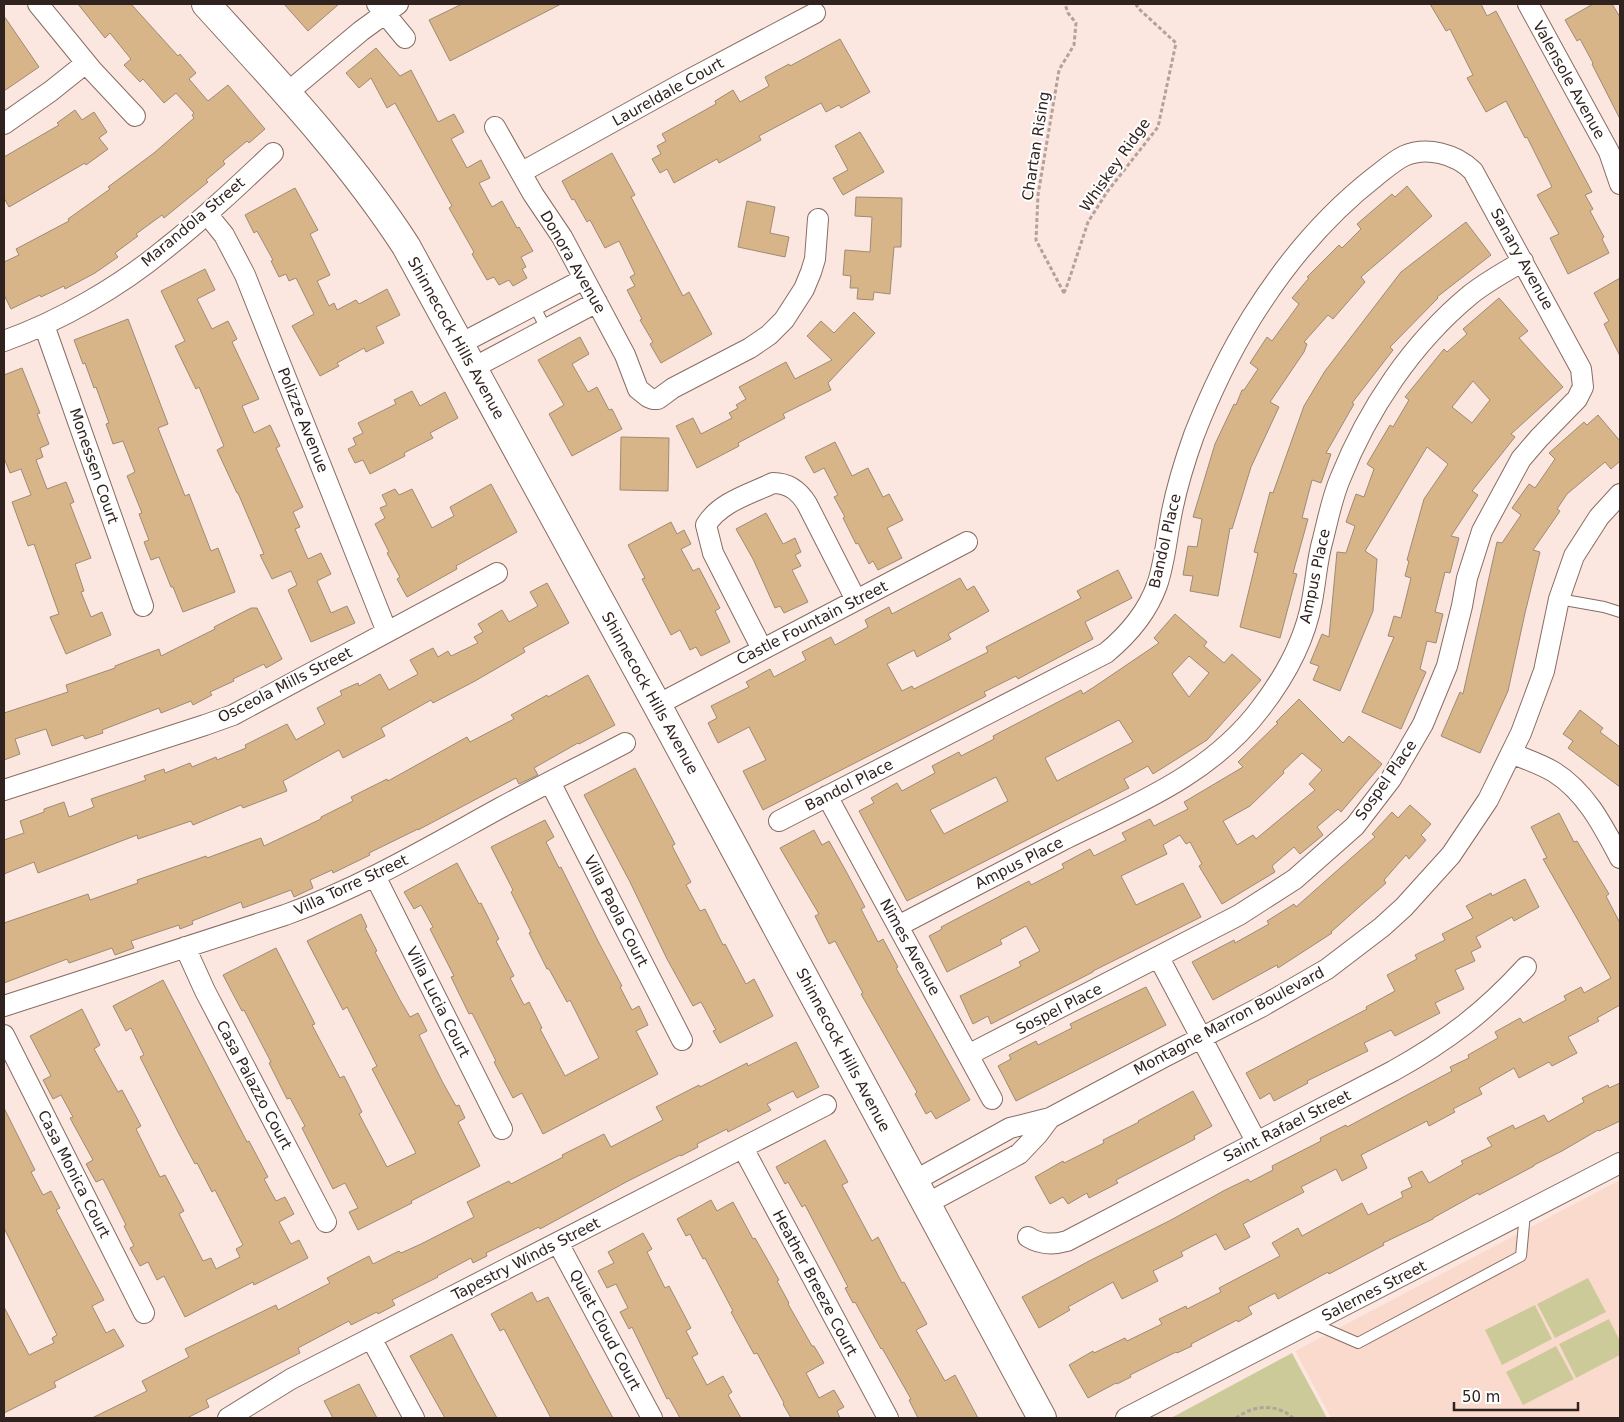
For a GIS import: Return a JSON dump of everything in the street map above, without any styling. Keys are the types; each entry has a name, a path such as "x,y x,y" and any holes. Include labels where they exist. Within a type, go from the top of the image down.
{"street":[{"path":"38,4 86,63 135,116"},
{"name":"Shinnecock Hills Avenue","path":"206,4 287,93 356,174 385,214 410,254 657,705 1042,1418"},
{"name":"Valensole Avenue","path":"1528,4 1609,152 1620,184"},
{"path":"287,93 387,7 405,38"},
{"name":"Laureldale Court","path":"522,172 673,88 815,13"},
{"path":"4,124 51,91 86,63"},
{"name":"Donora Avenue","path":"495,126 534,194 562,237 625,355 638,389 648,397 658,399 674,388 750,348 769,335 779,325 804,289 811,272 815,259 818,219"},
{"name":"Bandol Place","path":"779,821 1106,653 1123,639 1139,620 1157,584 1181,474 1194,435 1215,385 1252,318 1295,257 1343,204 1364,185 1405,156 1418,152 1437,152"},
{"name":"Sanary Avenue","path":"1437,152 1464,162 1473,171 1581,368 1583,387"},
{"name":"Marandola Street","path":"4,342 44,325 128,276 164,250 207,214 273,153"},
{"name":"Polizze Avenue","path":"207,214 224,235 245,275 387,632"},
{"name":"Ampus Place","path":"898,926 1174,784 1223,750 1241,732 1287,669 1299,642 1308,620 1321,544 1339,481 1356,442 1375,408 1404,366 1439,324 1471,294 1522,261"},
{"path":"460,344 584,279"},
{"path":"473,368 596,302"},
{"name":"Monessen Court","path":"44,325 143,606"},
{"name":"Sospel Place","path":"968,1056 1239,915 1295,879 1349,831 1372,806 1410,749 1435,696 1454,643 1473,554 1490,514 1522,459 1539,438 1577,399 1583,387"},
{"path":"762,649 713,552 708,537 706,525 711,516 721,508 773,483 782,483 793,487 807,504 856,600"},
{"name":"Montagne Marron Boulevard","path":"920,1193 1010,1128 1050,1118 1164,1057 1202,1039 1327,969 1369,938 1404,907 1451,855 1488,800 1521,733 1544,671 1559,599 1574,556 1599,517 1620,494"},
{"name":"Castle Fountain Street","path":"657,705 967,542"},
{"name":"Osceola Mills Street","path":"4,790 233,714 497,573"},
{"name":"Villa Torre Street","path":"4,1006 322,902 375,876 625,743"},
{"path":"1511,753 1553,772 1582,797 1595,814 1620,858"},
{"name":"Villa Paola Court","path":"550,782 682,1040"},
{"name":"Nimes Avenue","path":"827,796 992,1099"},
{"name":"Villa Lucia Court","path":"375,876 502,1129"},
{"name":"Casa Palazzo Court","path":"185,947 205,992 326,1222"},
{"path":"1159,958 1256,1141"},
{"name":"Saint Rafael Street","path":"1028,1238 1046,1244 1067,1241 1423,1054 1487,1007 1526,966"},
{"name":"Casa Monica Court","path":"4,1035 144,1313"},
{"name":"Tapestry Winds Street","path":"228,1418 291,1379 826,1106"},
{"name":"Heather Breeze Court","path":"742,1148 888,1418"},
{"name":"Salernes Street","path":"1126,1418 1620,1162"},
{"name":"Quiet Cloud Court","path":"558,1243 652,1418"},
{"path":"371,1338 414,1418"}],"lane":[{"path":"534,305 546,329"},
{"path":"1559,599 1604,607 1620,612"},
{"path":"1312,1323 1358,1343 1521,1256 1525,1212"}],"path":[{"name":"Chartan Rising","path":"1064,293 1036,240 1038,195 1059,70 1074,45 1076,23 1068,13 1065,4"},
{"name":"Whiskey Ridge","path":"1064,293 1088,222 1107,192 1158,127 1176,44 1136,4"},
{"path":"1236,1418 1253,1410 1274,1407 1285,1411 1293,1418"}],"shaded area":[{"path":"1620,1180 1620,1418 1331,1418 1295,1351"},
{"path":"1588,1278 1606,1312 1555,1338 1537,1304"},
{"path":"1535,1305 1552,1339 1502,1365 1485,1330"},
{"path":"1609,1319 1620,1341 1620,1355 1576,1378 1559,1344"},
{"path":"1556,1346 1574,1379 1523,1405 1506,1372"},
{"path":"1292,1353 1327,1418 1171,1418"}],"building":[{"path":"78,4 131,4 196,73 189,79 208,101 228,85 265,129 223,161 225,164 206,180 208,182 164,218 162,215 136,234 138,236 115,253 118,257 95,273 65,289 64,286 11,309 4,295 4,262 19,255 16,249 69,221 68,219 110,189 108,187 154,153 194,118 192,115 194,113 176,93 164,103 143,79 140,82 124,65 131,59 110,33 105,38"},
{"path":"284,4 339,4 308,31"},
{"path":"462,4 561,4 450,61 429,20"},
{"path":"1430,4 1481,4 1487,16 1496,11 1592,192 1585,195 1593,209 1590,211 1604,237 1602,239 1609,253 1568,274 1550,238 1559,234 1537,195 1552,187 1527,137 1525,138 1506,101 1486,112 1467,78 1473,75 1450,29 1446,31"},
{"path":"1593,4 1612,4 1620,17 1620,119 1580,39 1577,41 1565,20"},
{"path":"4,16 39,67 4,91"},
{"path":"840,39 870,92 841,108 839,105 826,112 821,103 759,136 761,140 719,163 717,159 674,183 667,169 660,173 652,159 661,154 657,146 666,141 662,134 716,104 715,101 733,90 740,102 769,86 765,77"},
{"path":"376,48 400,76 411,70 438,122 454,114 464,132 451,139 467,168 481,160 490,178 479,183 492,207 502,201 533,251 521,257 526,267 522,269 527,278 513,286 509,280 499,285 494,277 487,280 472,254 474,252 449,208 452,206 395,103 387,108 371,78 359,88 346,73"},
{"path":"75,110 82,120 94,112 107,132 99,138 108,149 86,165 85,163 9,207 4,198 4,157 59,125 57,123"},
{"path":"860,132 884,172 843,195 833,178 848,170 835,146"},
{"path":"612,153 635,195 631,197 683,296 689,292 712,334 661,363 650,344 653,342 640,320 642,319 627,290 635,286 630,277 635,274 619,241 605,248 590,220 587,222 562,181"},
{"path":"1407,186 1432,216 1361,277 1365,282 1333,319 1328,315 1304,342 1307,344 1304,352 1270,402 1279,407 1251,467 1232,529 1230,528 1218,596 1190,591 1193,576 1183,575 1188,546 1197,547 1202,519 1193,517 1215,444 1242,390 1244,390 1258,369 1250,363 1267,337 1272,341 1299,304 1292,298 1309,278 1307,277 1339,245 1342,248 1361,229 1357,224 1392,194 1395,197"},
{"path":"295,188 318,230 310,234 330,275 317,281 329,306 334,303 337,310 356,300 359,304 387,289 400,315 376,327 384,343 366,352 364,348 337,363 339,366 320,376 292,326 314,314 296,278 289,281 286,274 279,277 271,261 273,260 257,231 254,233 245,215"},
{"path":"856,197 902,198 901,247 894,247 890,294 874,292 873,300 857,299 858,288 850,288 851,276 843,275 845,250 870,252 872,217 855,216"},
{"path":"747,201 775,207 770,233 789,237 785,257 738,247"},
{"path":"1466,222 1491,255 1437,297 1390,347 1393,350 1352,403 1354,404 1326,453 1331,454 1321,483 1312,480 1302,518 1308,519 1293,573 1297,574 1280,638 1240,627 1258,553 1254,552 1270,492 1273,493 1304,406 1325,371 1401,272"},
{"path":"205,269 215,290 197,299 212,329 228,321 237,339 232,342 259,399 242,406 254,433 270,425 280,446 276,448 303,507 293,512 300,527 295,529 308,559 321,553 331,574 317,581 331,613 347,606 355,623 311,642 288,590 297,585 291,571 272,579 260,555 264,554 238,493 217,450 224,446 199,387 196,389 175,346 185,341 161,291"},
{"path":"1620,278 1620,356 1604,324 1609,321 1594,293"},
{"path":"1499,298 1528,331 1519,338 1563,387 1511,434 1515,437 1472,491 1478,495 1451,536 1459,538 1450,573 1445,572 1435,612 1443,614 1436,643 1427,641 1420,669 1426,672 1401,729 1362,712 1394,637 1388,636 1394,616 1401,618 1411,578 1405,576 1409,561 1407,560 1424,499 1448,464 1427,447 1365,551 1377,559 1373,611 1340,691 1313,680 1319,666 1310,663 1322,634 1329,637 1337,552 1346,553 1355,526 1346,522 1356,494 1364,497 1374,469 1367,464 1390,425 1393,427 1409,400 1405,397 1444,349 1447,352 1467,334 1463,329","holes":["1473,381 1490,400 1472,423 1452,407"]},
{"path":"854,312 875,333 828,383 831,390 783,414 785,418 738,443 739,446 697,468 676,426 693,418 701,434 732,418 729,413 738,408 736,405 746,399 739,387 786,362 795,379 832,360 807,336 821,321 834,333"},
{"path":"128,319 168,424 158,428 185,496 189,494 211,551 218,548 235,592 183,612 159,557 151,560 144,542 149,540 139,514 142,513 127,476 135,472 123,441 113,444 106,424 109,423 96,387 94,388 74,340"},
{"path":"580,337 589,354 572,364 588,392 597,387 609,410 612,409 622,429 572,456 549,414 564,405 538,360"},
{"path":"22,368 40,413 37,414 49,444 40,448 43,457 36,460 47,489 66,482 74,502 70,504 91,558 75,564 84,591 81,592 91,617 102,612 111,635 66,654 50,617 59,614 34,544 28,546 12,502 31,495 21,469 10,473 4,458 4,375"},
{"path":"412,391 420,406 445,392 458,418 430,433 433,438 404,453 405,456 370,474 363,460 355,463 348,449 356,445 353,438 363,433 358,423 396,404 394,400"},
{"path":"1598,415 1620,441 1620,461 1611,469 1605,462 1567,494 1557,509 1560,511 1533,550 1540,552 1508,691 1480,753 1441,736 1460,692 1463,694 1497,542 1502,543 1521,515 1512,508 1529,484 1535,488 1555,459 1549,453 1584,422 1587,425"},
{"path":"621,437 669,438 668,491 620,490"},
{"path":"835,442 852,476 868,468 883,497 889,494 903,520 887,528 902,558 878,570 873,561 869,564 858,543 856,544 834,497 838,495 824,468 814,473 805,457"},
{"path":"491,484 517,532 456,566 457,569 407,597 397,579 400,577 387,553 389,552 375,524 385,518 380,508 387,505 382,495 395,489 399,495 412,489 432,528 454,516 450,507"},
{"path":"766,513 783,544 795,538 801,552 795,555 801,566 792,570 808,602 784,613 780,606 775,608 753,559 736,529"},
{"path":"671,522 677,534 684,530 691,544 681,549 693,571 699,568 720,608 715,611 730,642 701,656 696,647 690,650 680,630 671,635 642,579 645,578 628,545"},
{"path":"1118,570 1132,598 1085,622 1093,639 1018,679 1016,676 984,692 986,696 763,810 743,771 766,760 749,727 718,743 708,723 717,718 711,706 749,687 746,682 770,669 774,677 806,660 802,652 831,637 835,645 868,627 865,620 889,607 892,614 960,578 967,590 974,586 989,611 948,634 951,639 917,657 914,650 887,664 902,691 912,686 914,689 988,652 986,647 1081,598 1077,591"},
{"path":"547,583 569,623 523,648 525,652 475,681 433,703 431,700 381,728 385,736 343,758 339,750 283,781 287,791 243,808 241,805 193,825 191,821 138,839 137,835 38,873 34,862 4,874 4,840 24,833 20,821 44,812 44,809 64,802 69,817 94,807 91,799 146,780 144,776 164,769 165,773 190,763 192,767 216,757 217,760 246,748 245,745 287,724 296,740 325,724 317,708 342,695 340,691 358,683 359,686 380,674 389,690 418,674 410,660 433,648 438,657 448,651 451,656 478,643 474,637 483,632 478,624 502,610 509,622 538,606 530,592"},
{"path":"251,608 257,608 282,659 266,668 264,664 233,679 234,681 210,692 212,695 193,705 191,701 161,713 159,708 102,730 103,733 85,739 83,735 52,746 46,729 15,739 20,754 4,760 4,713 68,692 66,685 115,668 115,666 159,649 161,656 215,629 214,627"},
{"path":"1175,614 1207,642 1204,646 1224,663 1232,654 1261,680 1207,740 1153,774 1148,766 1124,779 1129,788 907,901 859,811 874,803 871,798 897,783 902,791 935,773 932,766 959,752 961,756 994,739 993,736 1081,690 1083,694 1159,643 1154,638","holes":["1189,656 1209,673 1189,697 1172,674","1119,720 1133,742 1057,781 1045,758","996,777 1008,801 944,834 930,810"]},
{"path":"588,675 615,725 534,768 538,775 519,784 516,778 418,830 369,853 370,855 333,873 332,870 310,880 313,888 294,897 291,890 243,908 241,902 192,921 193,924 180,929 179,925 131,941 134,948 115,955 112,948 69,963 67,959 4,983 4,923 88,894 90,900 138,883 137,880 206,856 207,858 261,838 264,846 321,819 321,817 353,801 351,797 387,779 388,781 467,737 470,742 514,719 511,715"},
{"path":"1299,699 1343,743 1349,736 1382,764 1341,812 1338,809 1317,827 1323,835 1300,854 1294,847 1272,866 1275,872 1222,904 1199,866 1202,864 1190,842 1186,844 1180,835 1163,845 1167,854 1121,876 1136,905 1183,883 1201,917 991,1024 988,1016 973,1024 960,996 1021,966 1019,962 1040,951 1026,926 1000,940 1002,944 947,972 929,936 942,929 941,927 1029,881 1031,885 1064,868 1062,864 1090,849 1094,856 1126,840 1122,833 1150,819 1154,826 1188,809 1184,802 1243,767 1238,762 1278,723 1276,722","holes":["1302,753 1322,770 1309,784 1315,790 1256,839 1253,835 1237,845 1223,821 1250,806"]},
{"path":"1580,710 1603,728 1600,732 1620,747 1620,787 1568,748 1573,741 1563,734"},
{"path":"635,768 675,844 672,846 691,882 686,885 700,911 705,909 746,984 754,979 773,1016 720,1043 713,1031 716,1030 701,1002 693,1006 667,959 630,882 584,795"},
{"path":"1410,805 1431,824 1421,835 1426,840 1409,859 1406,855 1384,880 1386,883 1332,933 1278,968 1277,965 1213,1000 1192,962 1234,940 1235,943 1269,924 1267,921 1294,904 1296,907 1375,837 1372,834 1392,812 1398,818"},
{"path":"1559,813 1574,842 1577,841 1609,894 1606,896 1620,923 1620,1005 1597,1018 1599,1021 1568,1037 1577,1053 1552,1066 1549,1062 1519,1078 1514,1068 1479,1088 1482,1094 1453,1109 1455,1112 1429,1126 1427,1121 1361,1155 1367,1168 1342,1181 1336,1169 1301,1187 1304,1192 1243,1224 1250,1237 1225,1250 1216,1234 1181,1252 1183,1256 1153,1271 1158,1281 1122,1299 1113,1282 1068,1307 1070,1310 1039,1328 1022,1297 1225,1190 1248,1179 1250,1182 1273,1170 1272,1166 1321,1141 1320,1138 1346,1125 1347,1127 1452,1071 1450,1067 1469,1058 1468,1055 1498,1038 1495,1032 1520,1018 1523,1023 1566,1000 1564,996 1581,987 1584,993 1611,978 1543,859 1547,858 1531,827"},
{"path":"545,820 554,837 546,842 559,868 561,867 622,986 620,987 632,1010 639,1006 648,1025 636,1031 658,1074 543,1134 522,1093 513,1098 472,1013 469,1014 451,977 454,976 430,929 433,927 421,905 414,909 404,892 457,863 479,904 481,903 499,939 496,941 514,976 510,978 524,1005 529,1002 542,1028 540,1029 565,1076 599,1058 570,1000 567,1002 549,969 547,969 511,892 513,890 491,847"},
{"path":"814,830 822,845 829,841 865,907 861,909 878,942 883,939 898,967 896,968 970,1100 936,1119 931,1111 926,1114 915,1094 917,1092 861,994 863,993 835,941 829,944 815,916 819,914 780,848"},
{"path":"1525,879 1539,907 1514,921 1512,917 1476,937 1481,947 1471,952 1475,961 1455,970 1464,989 1435,1003 1440,1013 1395,1036 1391,1030 1364,1043 1368,1051 1307,1081 1308,1083 1274,1101 1270,1093 1260,1099 1246,1073 1367,1009 1366,1007 1395,991 1387,975 1417,959 1415,955 1445,940 1442,934 1473,918 1466,906 1491,893 1492,896"},
{"path":"361,914 367,927 365,928 377,951 375,952 400,1000 410,1017 418,1013 427,1031 419,1035 456,1106 459,1105 465,1118 458,1122 480,1166 358,1230 349,1212 358,1208 345,1183 333,1189 302,1128 305,1126 290,1098 287,1099 269,1063 271,1062 223,975 276,948 315,1024 312,1025 340,1078 344,1076 362,1112 359,1114 387,1167 416,1153 372,1069 377,1066 347,1007 343,1010 307,941"},
{"path":"163,980 247,1142 249,1141 268,1177 264,1179 276,1201 285,1197 294,1214 279,1222 291,1244 299,1240 308,1258 254,1285 253,1282 185,1317 164,1276 157,1280 148,1262 140,1266 130,1248 134,1246 124,1226 126,1225 103,1179 96,1182 86,1164 93,1160 70,1118 73,1117 61,1095 53,1099 43,1080 51,1076 30,1036 82,1009 100,1045 94,1049 118,1092 122,1090 141,1126 136,1129 160,1177 165,1175 184,1211 179,1214 203,1261 211,1258 216,1269 240,1257 236,1249 243,1245 215,1190 212,1192 178,1132 140,1057 144,1055 131,1028 126,1031 113,1006"},
{"path":"1146,987 1166,1025 1016,1101 998,1066 1011,1059 1009,1055 1036,1041 1038,1045 1072,1028 1070,1024"},
{"path":"796,1042 819,1087 797,1098 793,1091 767,1104 771,1110 728,1132 727,1129 697,1144 698,1147 628,1181 540,1229 539,1227 486,1253 487,1256 473,1263 471,1258 392,1300 395,1305 378,1314 377,1312 351,1325 349,1321 298,1348 300,1353 206,1400 209,1407 187,1418 92,1418 147,1391 142,1381 189,1357 185,1349 276,1305 278,1310 330,1283 327,1278 369,1256 373,1264 399,1251 401,1253 421,1244 474,1217 467,1202 509,1181 511,1184 604,1134 611,1147 663,1120 656,1107 699,1085 700,1087 747,1063 748,1066"},
{"path":"1620,1083 1620,1121 1598,1130 1479,1195 1478,1193 1329,1274 1328,1272 1278,1299 1275,1293 1248,1307 1252,1314 1191,1344 1192,1346 1130,1375 1131,1377 1088,1398 1069,1365 1093,1351 1094,1353 1125,1338 1127,1341 1162,1324 1159,1319 1186,1306 1187,1309 1221,1292 1219,1288 1280,1256 1272,1243 1298,1228 1302,1236 1362,1203 1368,1215 1403,1197 1401,1192 1412,1187 1408,1178 1422,1171 1429,1183 1463,1164 1461,1161 1492,1146 1487,1138 1513,1125 1515,1129 1544,1115 1548,1122 1584,1102 1582,1098 1608,1085 1609,1088"},
{"path":"1193,1091 1212,1126 1194,1136 1195,1139 1116,1180 1118,1183 1089,1198 1087,1193 1068,1204 1063,1197 1050,1204 1035,1177 1063,1161 1064,1163 1104,1143 1103,1140"},
{"path":"4,1108 35,1170 31,1172 43,1195 51,1191 60,1208 56,1210 104,1300 92,1306 106,1333 114,1329 124,1346 54,1382 56,1387 4,1413 4,1307 29,1355 54,1343 52,1338 57,1335 4,1228"},
{"path":"825,1140 848,1182 842,1185 872,1241 878,1237 902,1283 904,1282 927,1324 916,1330 945,1381 955,1375 978,1418 918,1418 909,1400 911,1399 845,1288 848,1287 805,1205 802,1207 788,1182 785,1184 776,1167"},
{"path":"711,1200 717,1211 733,1202 753,1239 755,1238 779,1280 777,1281 788,1304 824,1363 806,1373 819,1398 834,1390 844,1407 837,1411 840,1418 791,1418 757,1353 754,1354 731,1312 733,1311 705,1258 703,1259 690,1234 686,1236 677,1219"},
{"path":"643,1233 652,1249 647,1252 665,1288 669,1286 691,1328 686,1331 698,1354 692,1357 707,1385 723,1376 732,1392 728,1395 741,1418 680,1418 669,1398 667,1399 632,1327 629,1329 620,1312 628,1308 616,1284 607,1288 598,1271 614,1263 608,1252"},
{"path":"532,1292 537,1302 548,1297 613,1418 551,1418 504,1329 500,1331 491,1314"},
{"path":"452,1334 497,1418 445,1418 410,1356"},
{"path":"359,1384 377,1418 333,1418 324,1401"}]}
